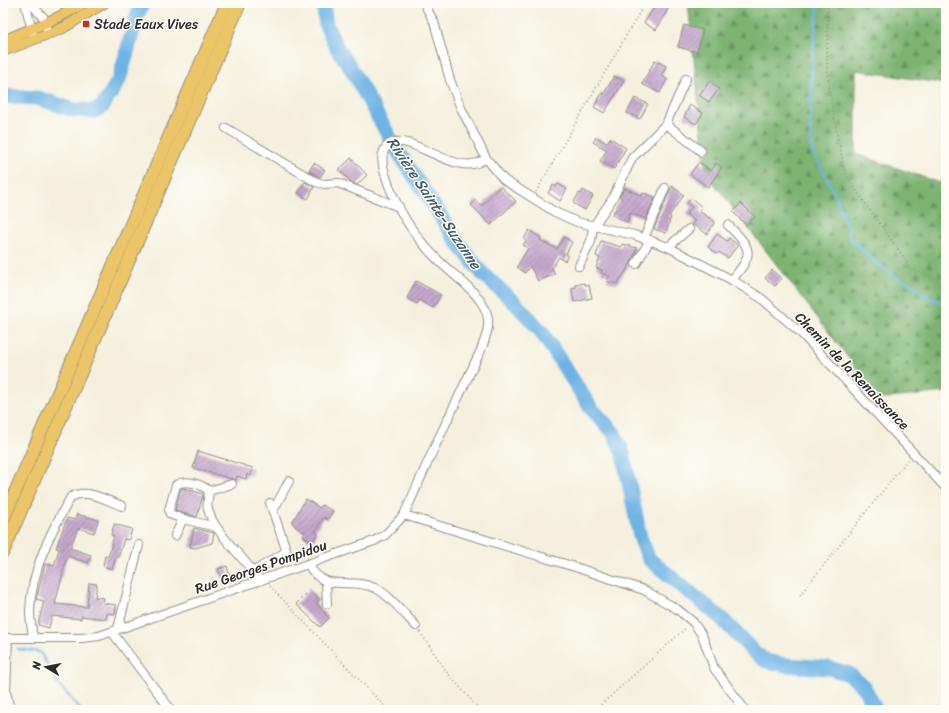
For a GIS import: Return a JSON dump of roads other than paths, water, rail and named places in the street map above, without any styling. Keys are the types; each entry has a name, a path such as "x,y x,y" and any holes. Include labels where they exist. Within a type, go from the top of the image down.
{"highway":[{"path":"3,520 235,4"},
{"path":"3,552 235,4"}],"main road":[{"path":"3,51 32,34 45,23 84,3"},
{"path":"3,41 32,34 46,34 64,28 104,3"}],"street":[{"path":"25,3 32,34"},
{"path":"30,3 40,13 45,23 46,34"},
{"name":"Chemin de la Renaissance","path":"424,3 434,22 450,80 460,106 486,158 504,180 532,199 555,212 593,227 647,239 668,247 732,280 761,298 802,334 946,488"},
{"path":"579,266 591,241 593,227 613,198 635,153 651,140 666,124 686,79"},
{"path":"666,124 701,151"},
{"path":"226,128 316,182 324,184 338,183 398,207"},
{"name":"Rue Georges Pompidou","path":"5,638 82,638 115,631 374,541 385,535 404,515 436,444 482,350 489,322 486,310 479,299 437,260 420,241 398,207 390,190 383,168 383,155 388,145 394,142 403,142 462,165 475,165 486,158"},
{"path":"636,264 647,239 665,188"},
{"path":"728,225 742,239 748,250 747,262 732,280"},
{"path":"668,247 689,229"},
{"path":"254,571 284,553 286,549 272,507 289,481"},
{"path":"216,527 174,516 169,510 176,485 180,482 185,482 205,487 209,491 208,511 216,527 262,580"},
{"path":"209,491 232,484"},
{"path":"33,638 30,612 32,588 39,563 71,497 78,493 85,493 122,506"},
{"path":"404,515 575,567 644,590 677,609 693,622 702,635 714,668 745,710"},
{"path":"175,536 183,519"},
{"path":"139,545 115,631 171,710"},
{"path":"308,564 313,573 326,582 362,584 376,588 416,626"},
{"path":"326,582 328,604"},
{"path":"5,638 6,692 10,710"}],"waterway":[{"name":"Rivière Sainte-Suzanne","path":"3,96 37,98 74,110 94,111 102,107 119,80 138,13 143,3"},
{"name":"Rivière Sainte-Suzanne","path":"323,3 326,25 338,50 349,65 395,147 461,247 483,274 515,303 541,331 591,408 614,433 623,453 640,537 649,559 721,618 754,652 766,661 786,665 829,668 849,674 864,687 876,710"},
{"path":"818,3 812,62 810,135 813,153 835,194 852,241 876,263 900,279 914,286 932,299 946,303"},
{"path":"18,649 40,652 58,684 81,710"}],"place":[{"name":"Stade Eaux Vives","path":"86,24"}]}
